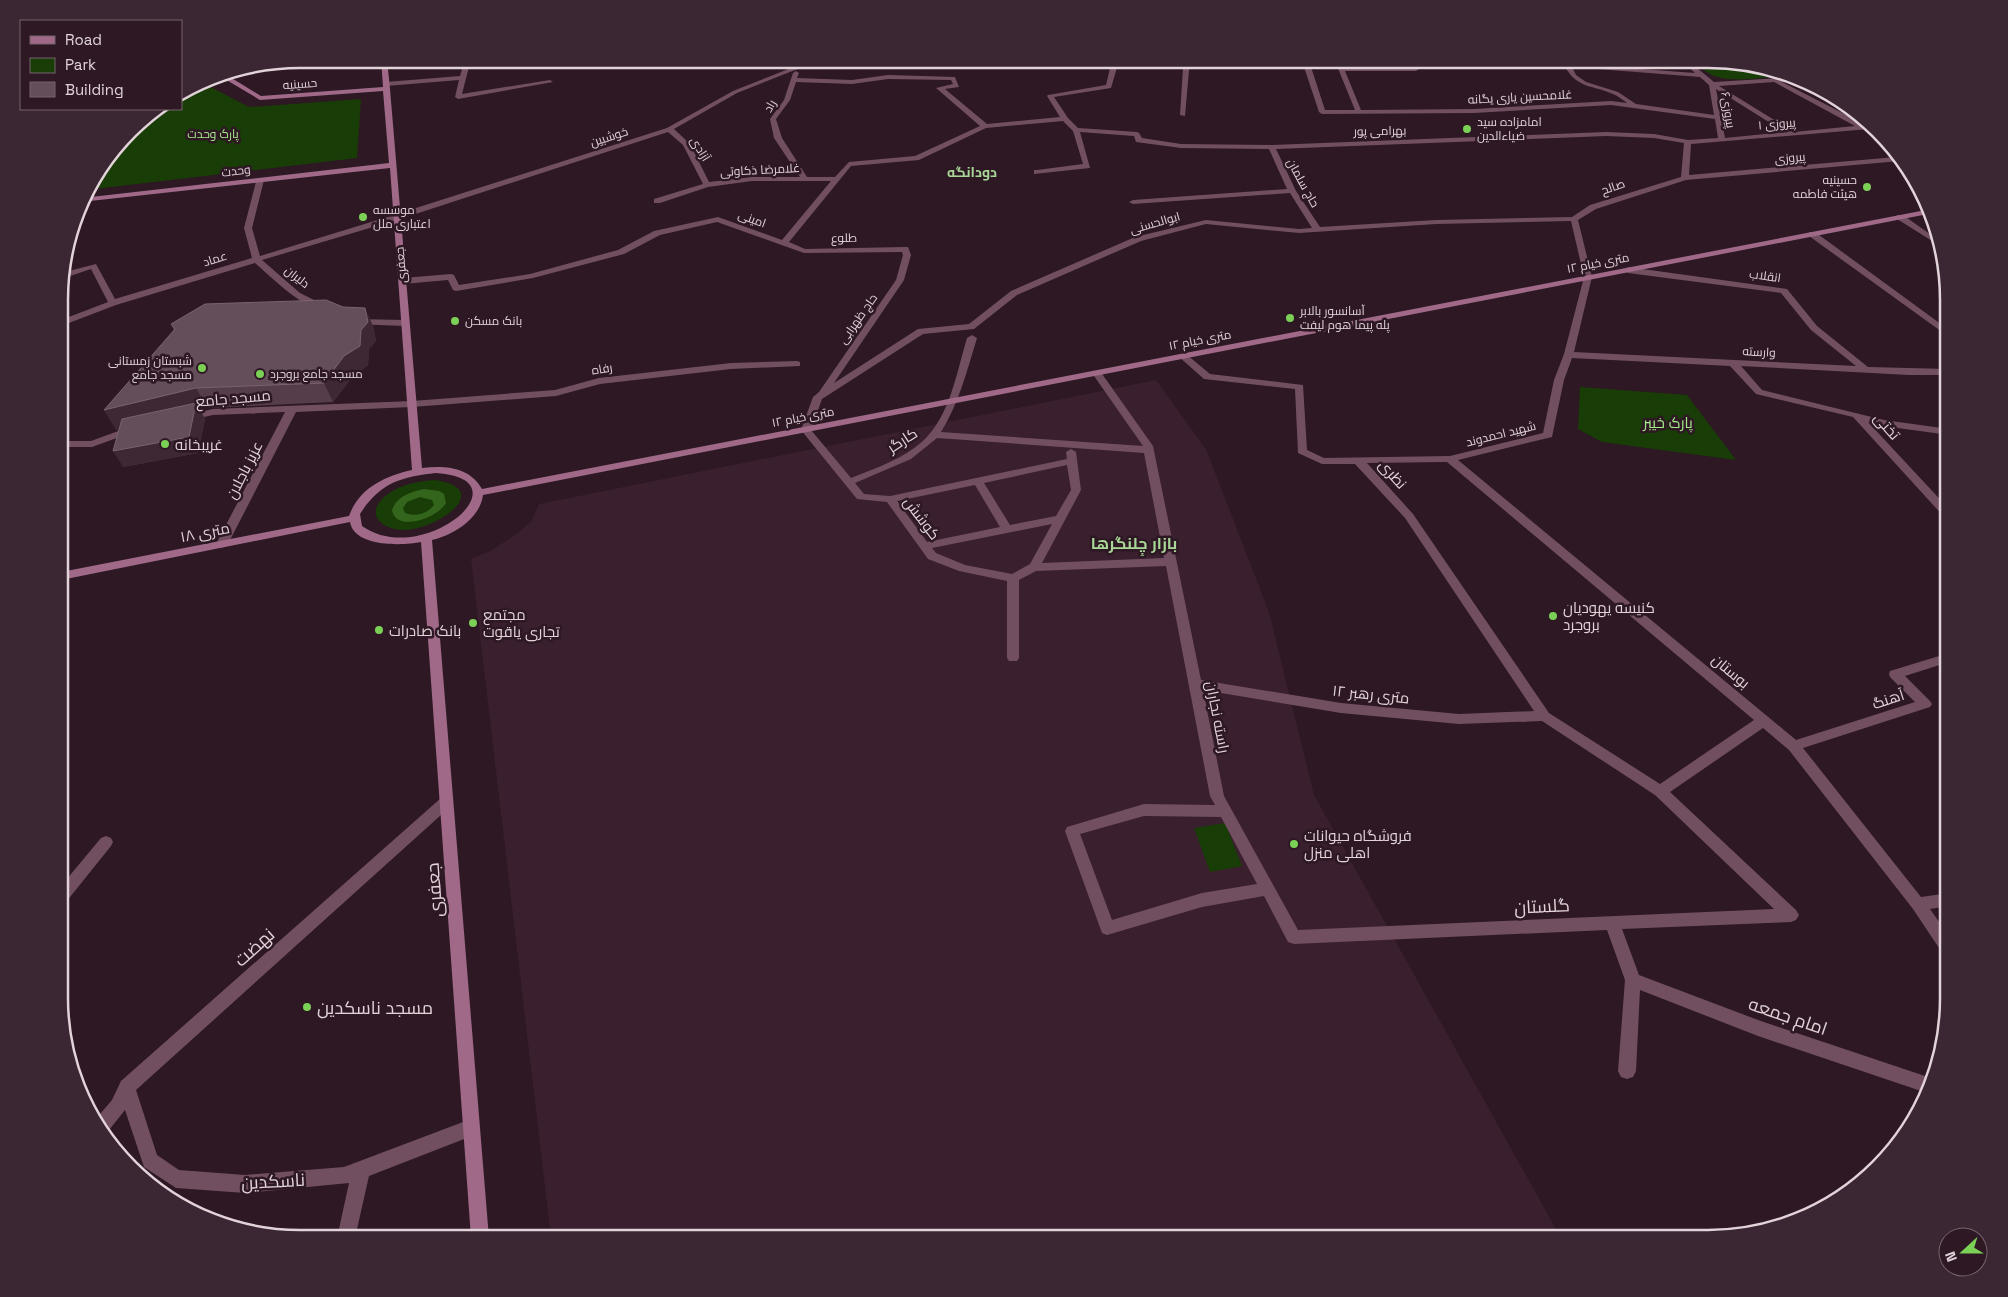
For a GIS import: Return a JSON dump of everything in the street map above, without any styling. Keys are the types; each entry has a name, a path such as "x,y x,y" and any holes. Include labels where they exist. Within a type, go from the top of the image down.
{"street":[{"name":"جعفری","path":"385,68 417,472"},
{"path":"465,68 458,97 550,82"},
{"name":"خوشبین","path":"397,217 669,129 735,92 795,68"},
{"name":"راد","path":"798,68 787,100 773,119 778,138 805,179"},
{"path":"1037,172 1087,166 1076,130 1065,119 1050,96 1109,87 1114,68"},
{"path":"1183,115 1187,68"},
{"name":"غلامحسین یاری یگانه","path":"1308,68 1322,112 1474,111 1611,103 1717,118"},
{"path":"1342,68 1359,112"},
{"path":"1391,68 1416,70 1414,68"},
{"path":"1569,68 1574,76 1584,82 1616,93 1637,106"},
{"path":"1607,68 1702,75"},
{"path":"1694,68 1712,84 1793,134"},
{"path":"794,80 852,82 888,77 953,78 957,86 939,88 985,126"},
{"path":"386,86 462,78"},
{"name":"حسینیه","path":"229,79 260,98 386,86"},
{"path":"1774,80 1861,125"},
{"path":"1712,84 1782,80"},
{"name":"پیروزی۶","path":"1712,84 1722,140"},
{"path":"784,243 849,164 916,158 985,126 1065,119"},
{"name":"پیروزی ۱","path":"1688,142 1863,127"},
{"name":"آزادی","path":"669,129 686,144 707,185"},
{"name":"بهرامی پور","path":"1076,130 1137,134 1139,140 1181,146 1272,147 1606,134 1654,136 1688,142"},
{"path":"1685,178 1688,142"},
{"name":"حاج سلمان","path":"1272,147 1292,191 1317,229"},
{"name":"پیروزی","path":"1685,178 1893,159"},
{"name":"وحدت","path":"90,199 392,164"},
{"name":"صالح","path":"1574,219 1594,207 1685,178"},
{"name":"غلامرضا ذکاوتی","path":"657,201 707,185 752,180 837,179"},
{"path":"257,260 248,228 260,180"},
{"path":"1133,202 1292,191"},
{"name":"۱۲ متری خیام","path":"479,493 1924,213"},
{"name":"عماد","path":"68,320 113,303 397,217"},
{"path":"1900,217 1933,240"},
{"name":"امینی","path":"403,281 451,277 456,288 530,276 621,252 657,232 718,219 784,243"},
{"path":"1574,219 1588,278"},
{"name":"ابوالحسنی","path":"818,397 921,331 971,327 1014,293 1138,239 1206,222 1299,231 1436,222 1574,219"},
{"path":"1812,234 1940,327"},
{"name":"طلوع","path":"784,243 804,251 905,249"},
{"name":"حاج ظهرابی","path":"818,397 900,280 907,255 905,249"},
{"name":"دلیران","path":"257,260 297,296 333,312"},
{"path":"69,274 93,266 113,303"},
{"name":"انقلاب","path":"1628,270 1784,291 1814,328 1866,370"},
{"name":"شهید احمدوند","path":"1357,459 1450,459 1548,435 1559,380 1569,355 1588,278"},
{"path":"347,319 354,322 405,323"},
{"name":"کارگر","path":"849,482 886,468 920,448 935,435 954,401 972,338"},
{"name":"وارسته","path":"1569,355 1733,364 1940,372"},
{"name":"نظری","path":"1183,356 1207,377 1300,387 1302,451 1322,461 1357,459 1409,516 1544,716"},
{"name":"رفاه","path":"412,404 556,393 599,382 731,366 797,364"},
{"name":"تختی","path":"1733,364 1759,392 1856,415 1940,506"},
{"path":"935,435 1149,450 1097,373"},
{"path":"818,397 806,430 871,507"},
{"name":"مسجد جامع","path":"176,420 214,412 412,404"},
{"name":"عزیز باجلان","path":"222,544 292,409"},
{"path":"1856,415 1883,424 1940,431"},
{"path":"68,444 92,444 139,428"},
{"path":"1034,568 1076,490 1070,445"},
{"name":"راسته نجاران","path":"1149,450 1217,796 1294,937"},
{"name":"بوستان","path":"1450,459 1794,746 1918,904 1940,936"},
{"path":"890,499 1072,461"},
{"path":"452,471 466,475 475,483 479,493 471,513 444,532 426,538 408,542 376,540 364,535 357,527 355,518 358,506 367,495 381,485 398,477 417,472 452,471"},
{"path":"978,481 1007,530"},
{"name":"کوشش","path":"861,497 890,499 932,556 963,568 1013,578"},
{"name":"۱۸ متری","path":"68,575 355,518"},
{"path":"925,546 1060,519"},
{"name":"جعفری","path":"426,538 479,1230"},
{"path":"1013,658 1013,578 1034,568 1170,562"},
{"name":"آهنگ","path":"1794,746 1925,704 1896,674 1940,660"},
{"name":"۱۲ متری رهبر","path":"1195,684 1341,708 1459,719 1544,716"},
{"path":"1544,716 1660,791 1765,720"},
{"name":"گلستان","path":"1294,937 1791,915 1660,791"},
{"name":"نهضت","path":"104,1122 118,1106 127,1087 446,802"},
{"path":"1225,811 1144,810 1072,831 1107,928 1202,900 1268,889"},
{"path":"68,888 106,842"},
{"path":"1918,904 1940,900"},
{"path":"1612,923 1633,980 1627,1071"},
{"name":"امام جمعه","path":"1633,980 1758,1028 1924,1084"},
{"name":"ناسکدین","path":"127,1087 150,1161 176,1179 245,1184 344,1176 471,1128"},
{"path":"348,1230 361,1170"}],"shaded area":[{"path":"1156,380 1206,449 1269,612 1314,795 1557,1230 550,1230 471,559 490,551 515,535 531,522 539,504"},
{"path":"424,489 439,491 444,494 446,503 442,509 417,521 401,521 395,517 392,510 397,501 409,493","holes":["420,497 432,500 434,505 428,511 421,514 405,513 403,508 407,502"]}],"green space":[{"path":"1703,69 1738,69 1773,77 1728,79 1710,74"},
{"name":"پارک وحدت","path":"209,86 249,107 361,99 357,158 96,189 116,158 147,125 167,110 182,110 182,100"},
{"name":"پارک خیبر","path":"1580,387 1687,395 1736,460 1602,442 1578,429"},
{"path":"435,480 452,485 460,491 461,500 445,516 418,528 405,530 388,527 378,519 377,507 388,494 410,484"},
{"path":"1225,823 1242,866 1210,872 1194,828"}],"building":[{"name":"مسجد جامع بروجرد","path":"326,300 343,307 365,308 368,322 361,330 360,346 344,356 324,383 196,388 104,410 175,329 171,324 205,304"},
{"path":"196,403 189,437 113,451 122,419"}],"place":[{"name":"امامزاده سید ضیاءالدین","path":"1467,129"},
{"name":"حسینیه هیئت فاطمه","path":"1867,187"},
{"name":"موسسه اعتباری ملل","path":"363,217"},
{"name":"آسانسور بالابر پله پیما هوم لیفت","path":"1290,318"},
{"name":"بانک مسکن","path":"455,321"},
{"name":"شبستان زمستانی مسجد جامع","path":"202,368"},
{"name":"مسجد جامع بروجرد","path":"260,374"},
{"name":"غریبخانه","path":"165,444"},
{"name":"کنیسه یهودیان بروجرد","path":"1553,616"},
{"name":"مجتمع تجاری یاقوت","path":"473,623"},
{"name":"بانک صادرات","path":"379,630"},
{"name":"فروشگاه حیوانات اهلی منزل","path":"1294,844"},
{"name":"مسجد ناسکدین","path":"307,1007"}],"district":[{"name":"دودانگه","path":"972,172"},
{"name":"بازار چِلنگرها","path":"1134,543"}]}
